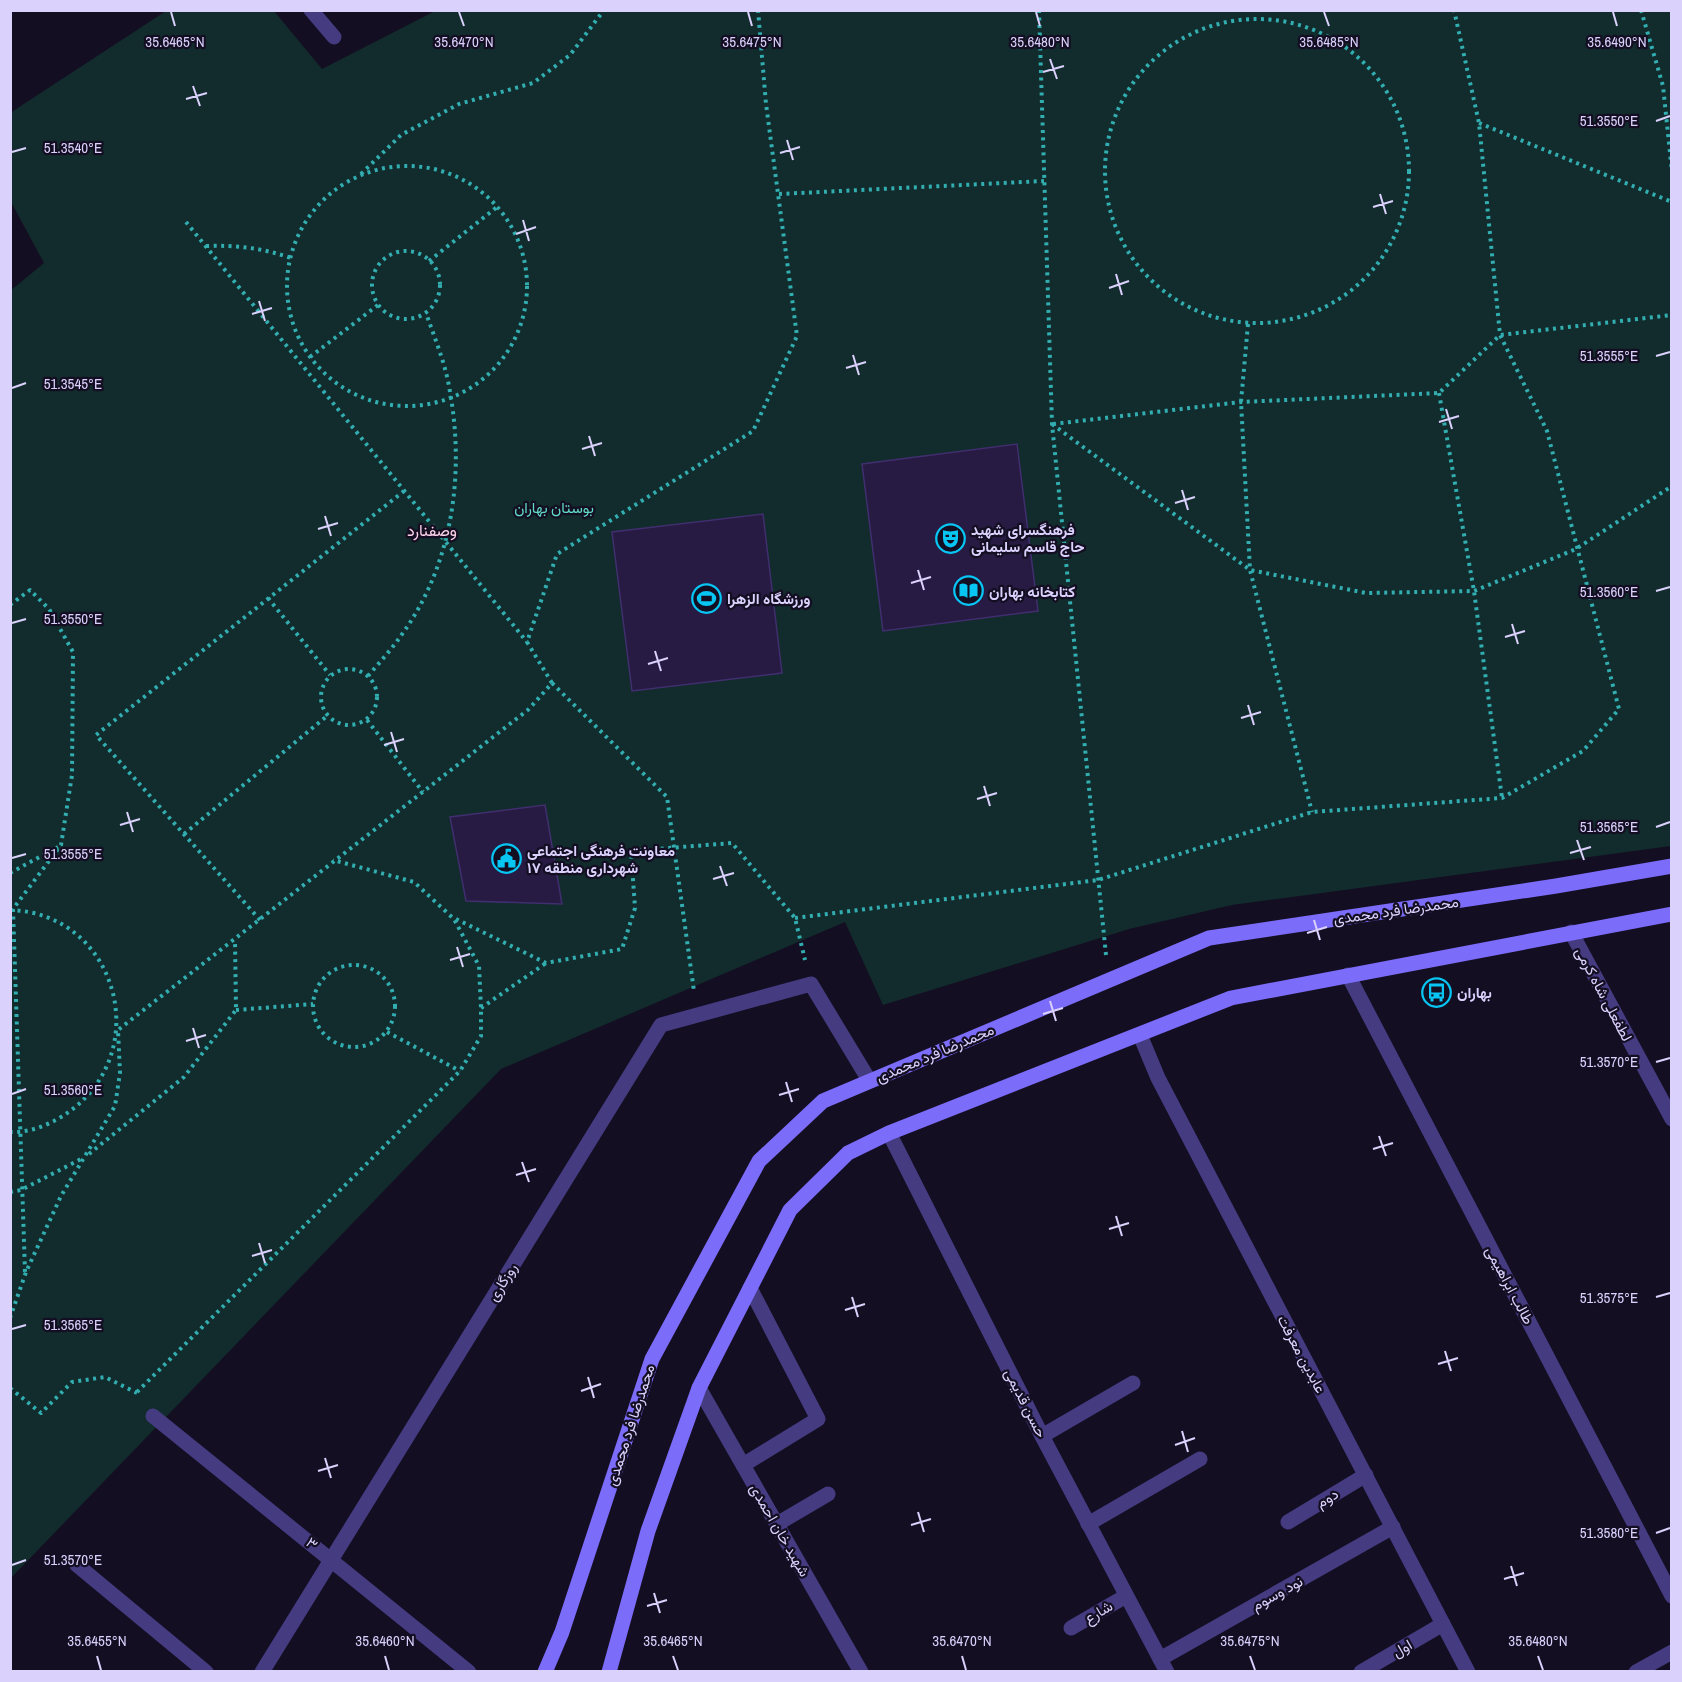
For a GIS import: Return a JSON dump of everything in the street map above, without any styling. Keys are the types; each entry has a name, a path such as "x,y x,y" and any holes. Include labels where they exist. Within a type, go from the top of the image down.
{"main road":[{"name":"محمدرضا فرد محمدی","path":"545,1671 562,1632 652,1359 759,1161 823,1101 1209,938 1545,888 1671,866"},
{"path":"609,1671 648,1531 699,1388 790,1210 848,1153 889,1133 1231,998 1671,914"}],"street":[{"path":"311,10 334,38"},
{"name":"لطفعلی شاه کرمی","path":"1571,932 1671,1119"},
{"name":"طالب ابراهیمی","path":"1348,975 1671,1596"},
{"path":"811,984 869,1080"},
{"name":"روزگاری","path":"262,1671 661,1025 811,984"},
{"name":"عابدین معرفت","path":"1140,1035 1158,1078 1468,1671"},
{"name":"حسن قدیمی","path":"889,1133 1042,1436 1163,1665"},
{"path":"743,1465 818,1419 750,1288"},
{"path":"1042,1436 1133,1383"},
{"name":"شهید خان احمدی","path":"699,1388 861,1671"},
{"name":"۳","path":"153,1416 469,1671"},
{"path":"1088,1524 1200,1459"},
{"name":"دوم","path":"1288,1522 1366,1475"},
{"path":"777,1524 828,1494"},
{"name":"نود وسوم","path":"1163,1665 1393,1527"},
{"path":"77,1564 207,1671"},
{"name":"شارع","path":"1071,1628 1126,1596"},
{"name":"اول","path":"1361,1671 1443,1624"},
{"path":"1636,1671 1671,1652"}],"path":[{"path":"358,177 400,135 459,104 534,83 570,55 604,10"},
{"path":"527,642 557,554 753,431 797,336 778,194 758,10"},
{"path":"1039,10 1052,424 1109,980"},
{"path":"795,918 1098,880 1312,812 1502,798 1583,751 1619,709 1547,431 1500,335 1479,123 1454,10"},
{"path":"1641,10 1663,86 1671,172"},
{"path":"1276,18 1323,32 1366,63 1396,106 1410,157 1406,210 1384,258 1348,296 1300,319 1248,324 1200,314 1158,288 1126,251 1108,205 1104,156 1116,108 1143,67 1181,37 1227,19 1276,18"},
{"path":"1479,123 1671,202"},
{"path":"417,165 452,173 483,191 497,207 507,218 523,251 528,287 523,322 507,355 483,382 452,400 413,408 373,403 338,386 309,357 292,322 286,283 294,243 314,209 344,183 381,168 417,165"},
{"path":"778,194 1044,181"},
{"path":"429,261 497,207"},
{"path":"186,222 527,642 552,683 668,797 697,1015"},
{"path":"206,246 240,245 263,248 291,258"},
{"path":"403,252 415,253 429,261 438,275 440,286 438,296 426,313 405,319 385,312 373,294 372,282 375,271 382,261 403,252"},
{"path":"309,357 378,304"},
{"path":"368,676 401,636 427,589 446,543 454,497 457,443 452,400 440,353 426,313"},
{"path":"1052,424 1241,402 1439,393 1500,335 1671,315"},
{"path":"1248,324 1241,402 1250,570 1312,812"},
{"path":"1439,393 1474,591 1502,798"},
{"path":"1052,424 1250,570 1366,593 1474,591 1576,549 1671,486"},
{"path":"260,920 96,735 404,491"},
{"path":"10,605 30,590 49,609 73,652 72,775 61,845 12,910 18,1132 25,1275"},
{"path":"268,598 330,675"},
{"path":"345,669 353,669 368,676 377,693 373,712 367,720 351,726 334,722 327,716 323,708 321,690 330,675 345,669"},
{"path":"10,1132 56,1122 87,1099 108,1067 118,1030 529,709 552,683"},
{"path":"184,834 327,716"},
{"path":"367,720 423,792"},
{"path":"481,1008 546,963 622,949 635,908 631,850 732,843 795,918 811,984"},
{"path":"10,873 61,845"},
{"path":"333,861 414,882 454,919 546,963"},
{"path":"10,1318 25,1275 61,1197 115,1106 120,1072 114,995 101,962 78,935 47,917 12,910"},
{"path":"137,1392 460,1071 481,1036 481,1008 479,966 454,919"},
{"path":"10,1192 21,1190 85,1157 184,1077 236,1010 235,940"},
{"path":"347,965 368,968 386,980 393,992 396,1006 394,1020 387,1032 366,1047 339,1046 328,1039 319,1029 314,1017 315,990 323,978 334,969 347,965"},
{"path":"236,1010 313,1004"},
{"path":"387,1032 460,1071"},
{"path":"10,1388 41,1413 72,1382 105,1377 137,1392 153,1416"}],"green space":[{"name":"بوستان بهاران","path":"437,10 1671,11 1671,846 1232,905 1129,929 883,1005 845,922 501,1069 11,1578 10,291 44,263 11,202 10,113 166,11 274,11 322,69"}],"building":[{"name":"فرهنگسرای شهید حاج قاسم سلیمانی","path":"1017,444 1038,611 883,631 862,464"},
{"path":"763,514 782,673 632,691 612,532"},
{"name":"معاونت فرهنگی اجتماعی شهرداری منطقه ۱۷","path":"545,805 562,904 466,901 450,817"}],"place":[{"name":"فرهنگسرای شهید حاج قاسم سلیمانی","path":"950,538"},
{"name":"کتابخانه بهاران","path":"968,591"},
{"name":"ورزشگاه الزهرا","path":"706,598"},
{"name":"معاونت فرهنگی اجتماعی شهرداری منطقه ۱۷","path":"506,859"},
{"name":"بهاران","path":"1436,992"}],"district":[{"name":"وصفنارد","path":"432,530"}]}
